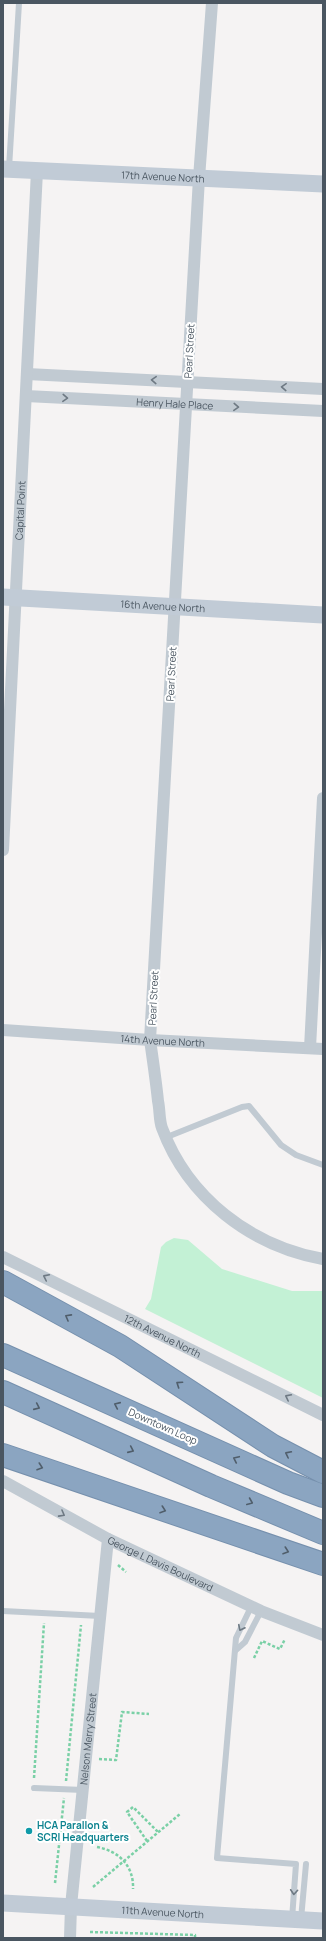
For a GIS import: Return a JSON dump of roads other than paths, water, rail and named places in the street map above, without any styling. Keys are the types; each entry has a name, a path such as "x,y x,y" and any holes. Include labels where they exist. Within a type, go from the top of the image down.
{"highway":[{"path":"3,1282 120,1346 273,1446 323,1472"},
{"name":"Downtown Loop","path":"3,1354 288,1483 323,1496"},
{"path":"3,1392 211,1486 323,1533"},
{"path":"3,1455 323,1564"}],"street":[{"name":"Pearl Street","path":"212,3 199,178 150,1040 162,1127 191,1180 217,1209 249,1233 279,1247 323,1258"},
{"name":"17th Avenue North","path":"6,169 323,184"},
{"name":"Capital Point","path":"3,850 9,597 26,396 37,171"},
{"path":"27,374 323,389"},
{"name":"Henry Hale Place","path":"26,396 323,411"},
{"name":"16th Avenue North","path":"9,597 323,615"},
{"path":"310,1048 323,798"},
{"name":"14th Avenue North","path":"3,1030 150,1040 323,1049"},
{"name":"12th Avenue North","path":"3,1257 323,1414"},
{"name":"George L Davis Boulevard","path":"7,1486 108,1539 256,1609 323,1635"},
{"name":"Nelson Merry Street","path":"70,1938 71,1906 108,1539"},
{"name":"11th Avenue North","path":"3,1903 323,1921"}],"lane":[{"path":"6,169 19,3"},
{"path":"167,1137 242,1107 248,1106 281,1145 296,1155 323,1165"},
{"path":"256,1609 236,1638 216,1858 296,1864 297,1920"},
{"path":"236,1650 245,1642 256,1609"},
{"path":"3,1611 100,1616"},
{"path":"34,1788 83,1790"},
{"path":"297,1920 306,1864"}],"place":[{"name":"HCA Parallon & SCRI Headquarters","path":"29,1831"}]}
